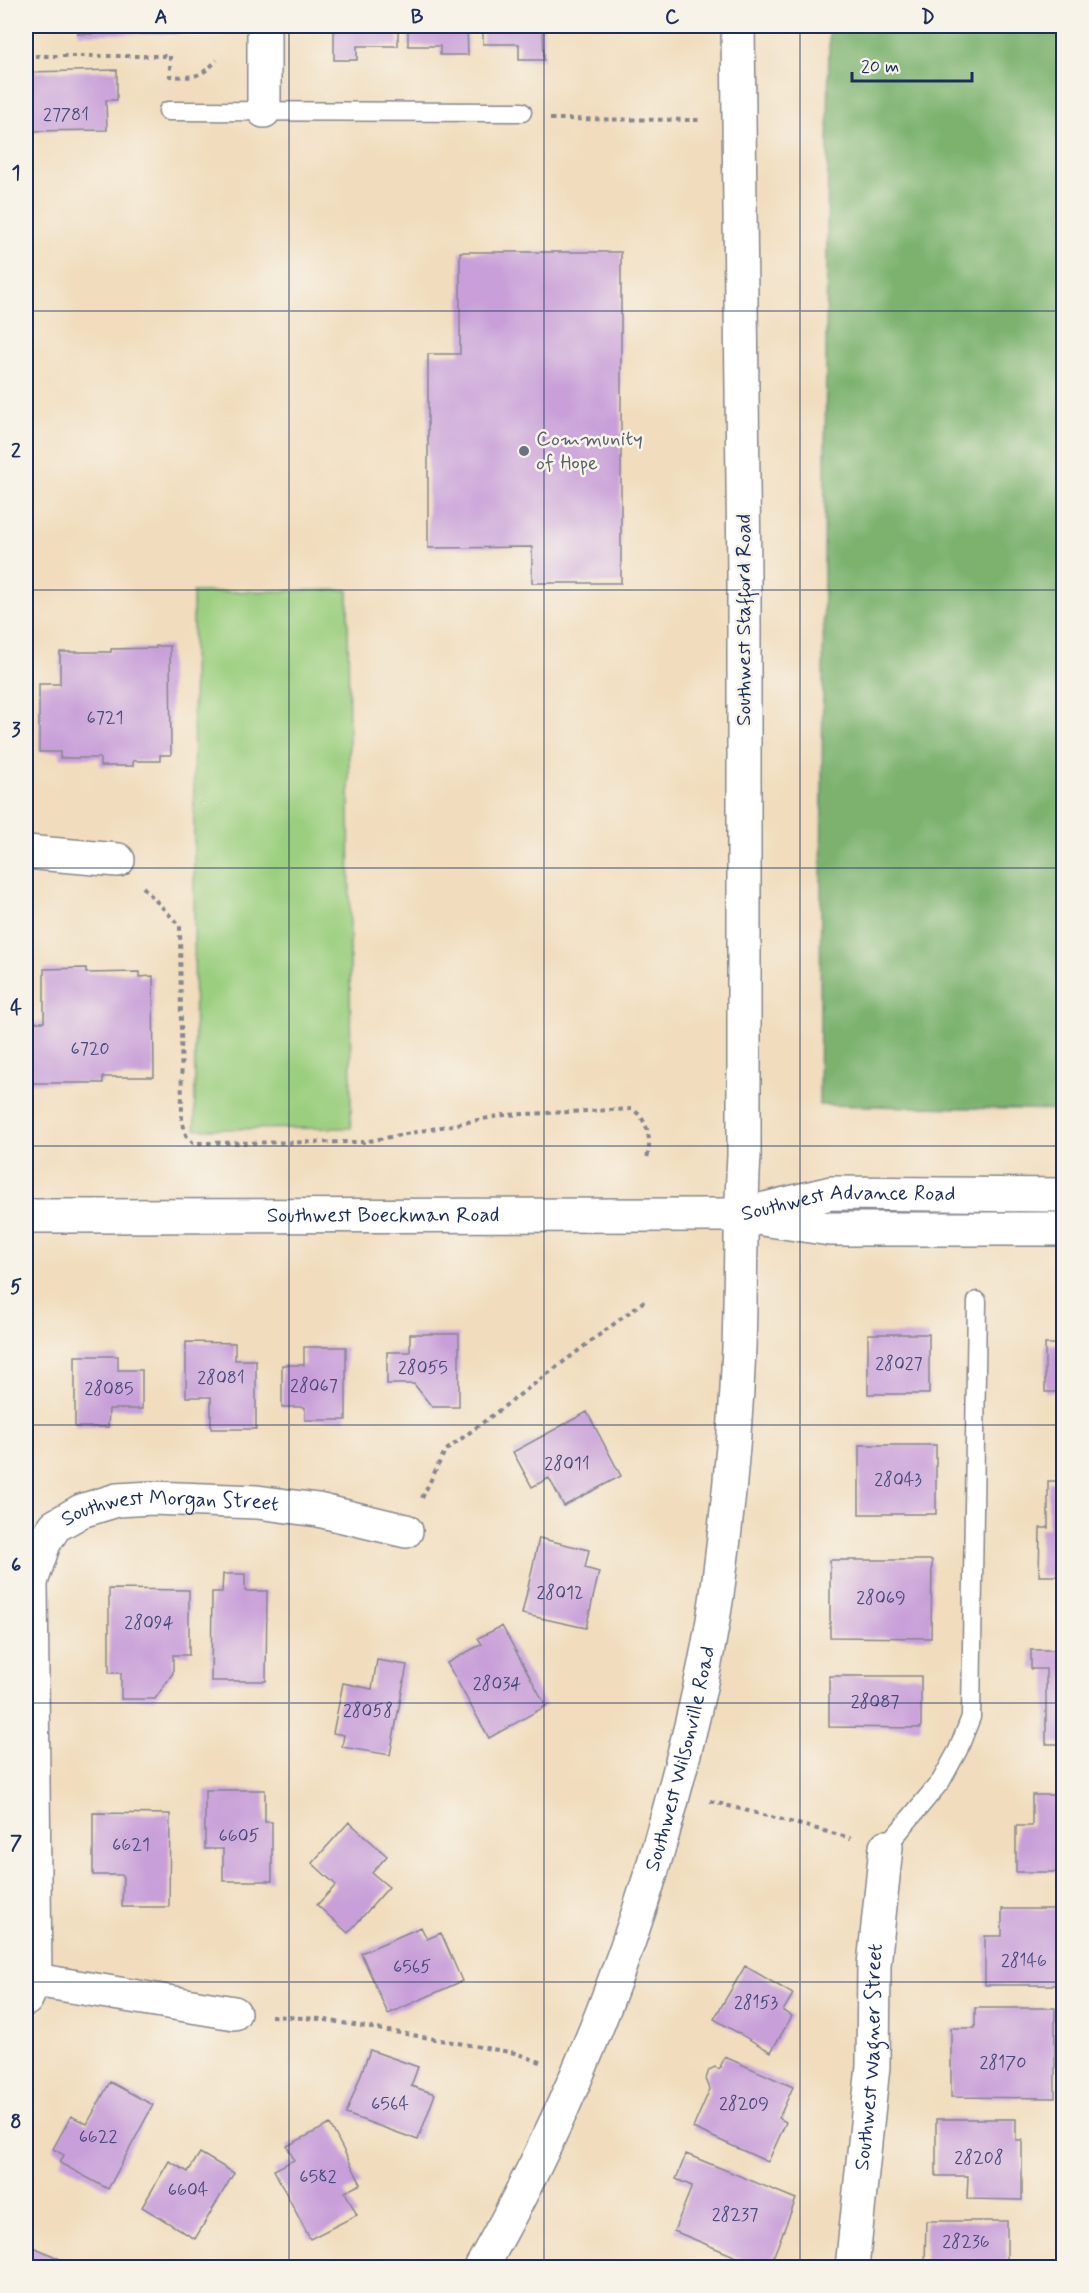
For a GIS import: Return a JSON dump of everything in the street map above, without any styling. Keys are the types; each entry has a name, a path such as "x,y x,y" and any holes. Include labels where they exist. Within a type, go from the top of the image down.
{"main road":[{"path":"264,26 264,111"},
{"name":"Southwest Stafford Road","path":"738,26 744,574 744,1156 740,1215"},
{"path":"26,852 118,860"},
{"name":"Southwest Advance Road","path":"740,1215 831,1193 1064,1195"},
{"name":"Southwest Advance Road","path":"740,1215 830,1229 1064,1229"},
{"name":"Southwest Boeckman Road","path":"26,1216 740,1215"},
{"name":"Southwest Wilsonville Road","path":"481,2268 546,2143 577,2076 622,1966 654,1867 694,1715 719,1582 732,1457 741,1298 740,1215"},
{"name":"Southwest Morgan Street","path":"30,1990 32,1582 44,1543 55,1526 81,1511 117,1500 152,1498 257,1502 318,1510 406,1531"},
{"name":"Southwest Wagner Street","path":"852,2268 873,2066 874,1965 886,1847"},
{"path":"30,1990 234,2013"}],"lane":[{"path":"168,111 522,112"},
{"path":"886,1847 941,1781 958,1750 971,1717 977,1301"}],"path":[{"path":"26,56 170,56 170,76 189,78 207,71 217,60"},
{"path":"522,112 534,118 739,120"},
{"path":"118,860 180,926 182,1120 186,1135 193,1143 364,1142 504,1115 632,1109 640,1115 648,1132 650,1148 646,1158"},
{"path":"406,1531 446,1451 646,1299"},
{"path":"674,1792 886,1847"},
{"path":"234,2013 320,2019 515,2053 577,2076"}],"green space":[{"path":"829,26 1063,26 1063,1110 819,1105"},
{"path":"348,590 351,1128 195,1129 193,592"}],"building":[{"path":"78,26 183,26 183,34 78,34"},
{"path":"334,26 398,26 398,46 357,46 357,60 334,60"},
{"path":"408,26 467,26 468,55 440,55 440,46 408,46"},
{"path":"483,26 543,26 544,60 519,60 519,44 483,44"},
{"path":"117,70 117,100 106,100 107,130 26,131 26,72"},
{"name":"Community of Hope","path":"460,252 621,252 621,583 532,583 532,547 428,548 428,354 460,354"},
{"path":"156,646 170,646 171,755 160,755 160,761 133,761 133,766 100,766 100,758 60,758 60,752 39,752 39,684 60,684 60,652 111,652 111,649 156,648"},
{"path":"86,968 86,973 139,972 139,977 153,976 154,1077 103,1077 103,1083 27,1083 26,1022 44,1022 44,969"},
{"path":"410,1334 459,1334 459,1407 432,1407 414,1384 387,1384 387,1352 410,1352"},
{"path":"868,1334 929,1334 929,1394 868,1394"},
{"path":"186,1342 235,1343 235,1360 256,1360 256,1429 211,1429 211,1397 186,1397"},
{"path":"1045,1344 1064,1344 1064,1392 1045,1392"},
{"path":"304,1347 346,1347 346,1420 305,1420 305,1407 282,1407 282,1365 304,1365"},
{"path":"75,1356 118,1356 118,1370 142,1370 142,1409 109,1409 108,1427 75,1427"},
{"path":"587,1412 621,1476 564,1506 549,1478 532,1487 513,1452"},
{"path":"859,1445 936,1445 936,1514 859,1514"},
{"path":"1048,1481 1064,1481 1064,1576 1039,1576 1040,1528 1048,1528"},
{"path":"539,1538 589,1550 585,1568 599,1572 586,1628 522,1614"},
{"path":"830,1560 932,1560 931,1638 830,1637"},
{"path":"223,1574 245,1574 245,1591 267,1591 266,1681 211,1681 212,1592 222,1592"},
{"path":"109,1589 189,1590 189,1655 173,1655 173,1673 155,1699 121,1699 121,1673 109,1673"},
{"path":"502,1626 546,1706 489,1738 447,1663 482,1644 478,1638"},
{"path":"1031,1650 1064,1650 1064,1744 1046,1744 1046,1669 1031,1669"},
{"path":"377,1660 407,1665 390,1755 342,1747 344,1735 333,1733 343,1683 372,1689"},
{"path":"829,1676 921,1676 921,1728 829,1727"},
{"path":"205,1790 265,1790 265,1822 272,1822 272,1881 223,1881 223,1849 205,1849"},
{"path":"1032,1795 1064,1795 1064,1872 1016,1872 1016,1826 1032,1826"},
{"path":"93,1813 170,1814 169,1907 122,1907 123,1875 93,1875"},
{"path":"349,1822 387,1856 372,1873 389,1887 348,1933 317,1905 336,1885 312,1863"},
{"path":"1002,1909 1063,1909 1063,1985 985,1985 985,1936 1002,1936"},
{"path":"421,1927 427,1939 441,1933 462,1981 388,2014 361,1953"},
{"path":"745,1966 793,1994 783,2011 792,2016 771,2052 714,2019"},
{"path":"975,2008 1055,2008 1055,2098 951,2097 951,2028 975,2028"},
{"path":"370,2050 418,2067 411,2086 435,2094 418,2140 346,2114"},
{"path":"725,2057 793,2087 779,2118 786,2122 768,2162 693,2128 710,2089 706,2079 709,2070 715,2067 719,2069"},
{"path":"110,2082 153,2105 108,2189 60,2163 64,2155 53,2149 71,2116 87,2124"},
{"path":"936,2119 1016,2119 1016,2140 1022,2140 1022,2200 967,2199 968,2176 936,2176"},
{"path":"330,2124 361,2184 345,2192 357,2215 310,2239 274,2170 294,2160 287,2146"},
{"path":"200,2153 234,2173 195,2239 142,2207 169,2161 188,2172"},
{"path":"686,2154 796,2199 769,2268 763,2268 674,2231 692,2186 676,2179"},
{"path":"926,2221 1007,2221 1007,2268 947,2268 947,2263 925,2263"},
{"path":"27,2244 73,2265 72,2268 26,2268"}],"place":[{"name":"Community of Hope","path":"524,451"}]}
